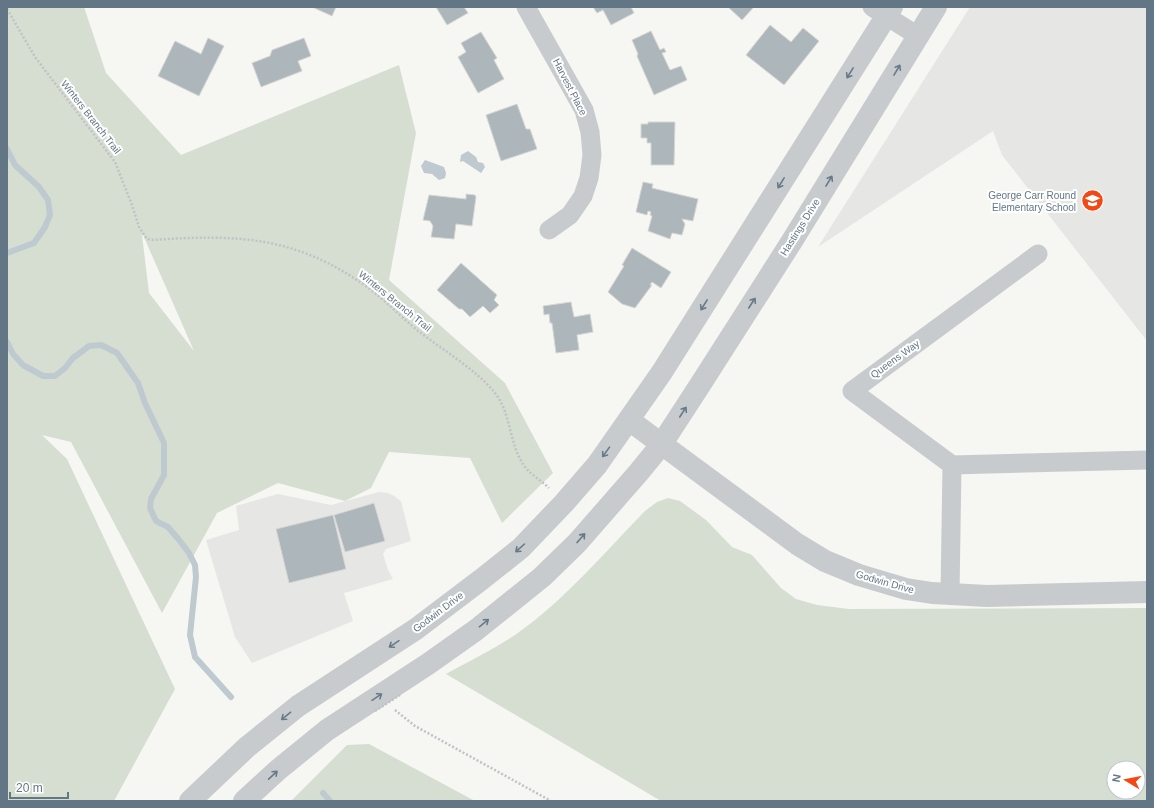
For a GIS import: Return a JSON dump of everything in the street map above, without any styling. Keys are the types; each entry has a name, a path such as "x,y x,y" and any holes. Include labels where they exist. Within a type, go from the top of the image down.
{"street":[{"name":"Harvest Place","path":"526,7 584,110 590,132 592,155 589,178 584,196 570,215 549,230"},
{"name":"Hastings Drive","path":"661,445 792,241 936,7"},
{"path":"630,420 710,296 883,10 918,36"},
{"name":"Queens Way","path":"952,466 852,391 1038,254"},
{"name":"Godwin Drive","path":"190,801 248,747 298,706 394,644 482,579 521,548 564,503 597,464 630,420 661,445 797,544 825,560 859,575 906,589 950,595 987,596 1147,592"},
{"path":"244,801 279,769 327,730 387,703 428,664 476,630 542,577 577,543 661,445"},
{"path":"950,595 952,466 1147,460"}],"path":[{"name":"Winters Branch Trail","path":"7,9 35,57 115,162 139,227 147,239 226,237 259,240 314,256 345,272 369,288 416,329 483,380 496,394 523,464 564,503"},
{"path":"387,703 415,726 551,801"}],"shaded area":[{"path":"7,7 84,7 106,73 181,155 399,65 416,133 389,280 505,383 553,473 502,523 470,458 389,452 371,488 345,501 278,483 217,513 162,613 71,442 42,435 67,459 175,689 114,801 7,801","holes":["143,235 194,351 149,293"]},
{"name":"George Carr Round Elementary School","path":"970,7 1147,7 1147,341 1002,155 993,131 818,247"},
{"path":"468,151 476,157 478,162 483,163 485,167 481,173 463,161 460,162 461,155"},
{"path":"425,160 444,167 446,173 445,178 439,180 432,174 424,173 421,166"},
{"path":"379,492 388,493 401,501 411,541 386,549 383,554 388,570 393,579 344,593 353,621 252,663 235,637 206,540 239,530 236,506 278,494 331,505"},
{"path":"668,498 680,501 706,520 732,547 752,555 781,588 796,599 817,605 849,609 1147,608 1147,801 661,801 446,674 498,646 533,622 567,592 645,511 657,502"},
{"path":"369,744 475,801 291,801 347,745"}],"building":[{"path":"312,7 336,7 332,16"},
{"path":"436,7 464,7 468,13 447,25"},
{"path":"593,7 631,7 634,13 611,25 603,10 597,13"},
{"path":"728,7 754,7 742,20"},
{"path":"770,25 791,42 803,28 819,41 784,85 746,55"},
{"path":"651,31 660,50 664,48 666,52 662,53 670,70 681,66 687,80 654,95 637,56 638,54 632,40"},
{"path":"481,32 497,58 494,60 504,79 478,93 458,57 466,52 461,43"},
{"path":"208,38 224,46 199,96 158,76 175,41 201,54"},
{"path":"304,38 311,56 298,61 302,71 261,87 252,63 270,56 272,50"},
{"path":"517,104 526,129 530,129 537,149 501,161 486,115"},
{"path":"648,122 675,122 674,165 651,165 651,143 647,143 647,138 641,138 641,124 648,124"},
{"path":"643,182 653,184 652,188 698,199 693,221 682,219 685,224 682,235 672,233 670,239 648,231 652,216 650,215 651,212 648,211 647,215 636,212"},
{"path":"466,194 475,195 476,197 472,226 456,224 454,239 431,237 433,226 430,221 423,220 429,195 466,199"},
{"path":"632,248 671,272 661,288 652,282 650,285 652,285 635,308 622,304 608,292 624,266 622,265"},
{"path":"461,263 497,295 494,300 499,305 490,313 483,306 470,317 437,290"},
{"path":"571,302 574,317 590,314 593,332 577,335 579,350 556,353 552,323 550,323 549,314 544,315 543,306"},
{"path":"374,503 385,541 345,552 334,515"},
{"path":"333,515 346,569 289,583 276,529"}],"waterway":[{"path":"7,149 15,165 39,187 48,200 50,215 45,227 34,243 7,253"},
{"path":"7,342 13,354 23,365 43,376 55,376 65,368 73,358 89,346 101,345 117,353 138,383 145,403 164,443 164,475 151,499 150,508 156,521 168,527 189,553 195,565 196,577 190,635 195,657 231,697"},
{"path":"323,793 330,801"}],"place":[{"name":"George Carr Round Elementary School","path":"1092,201"}]}
